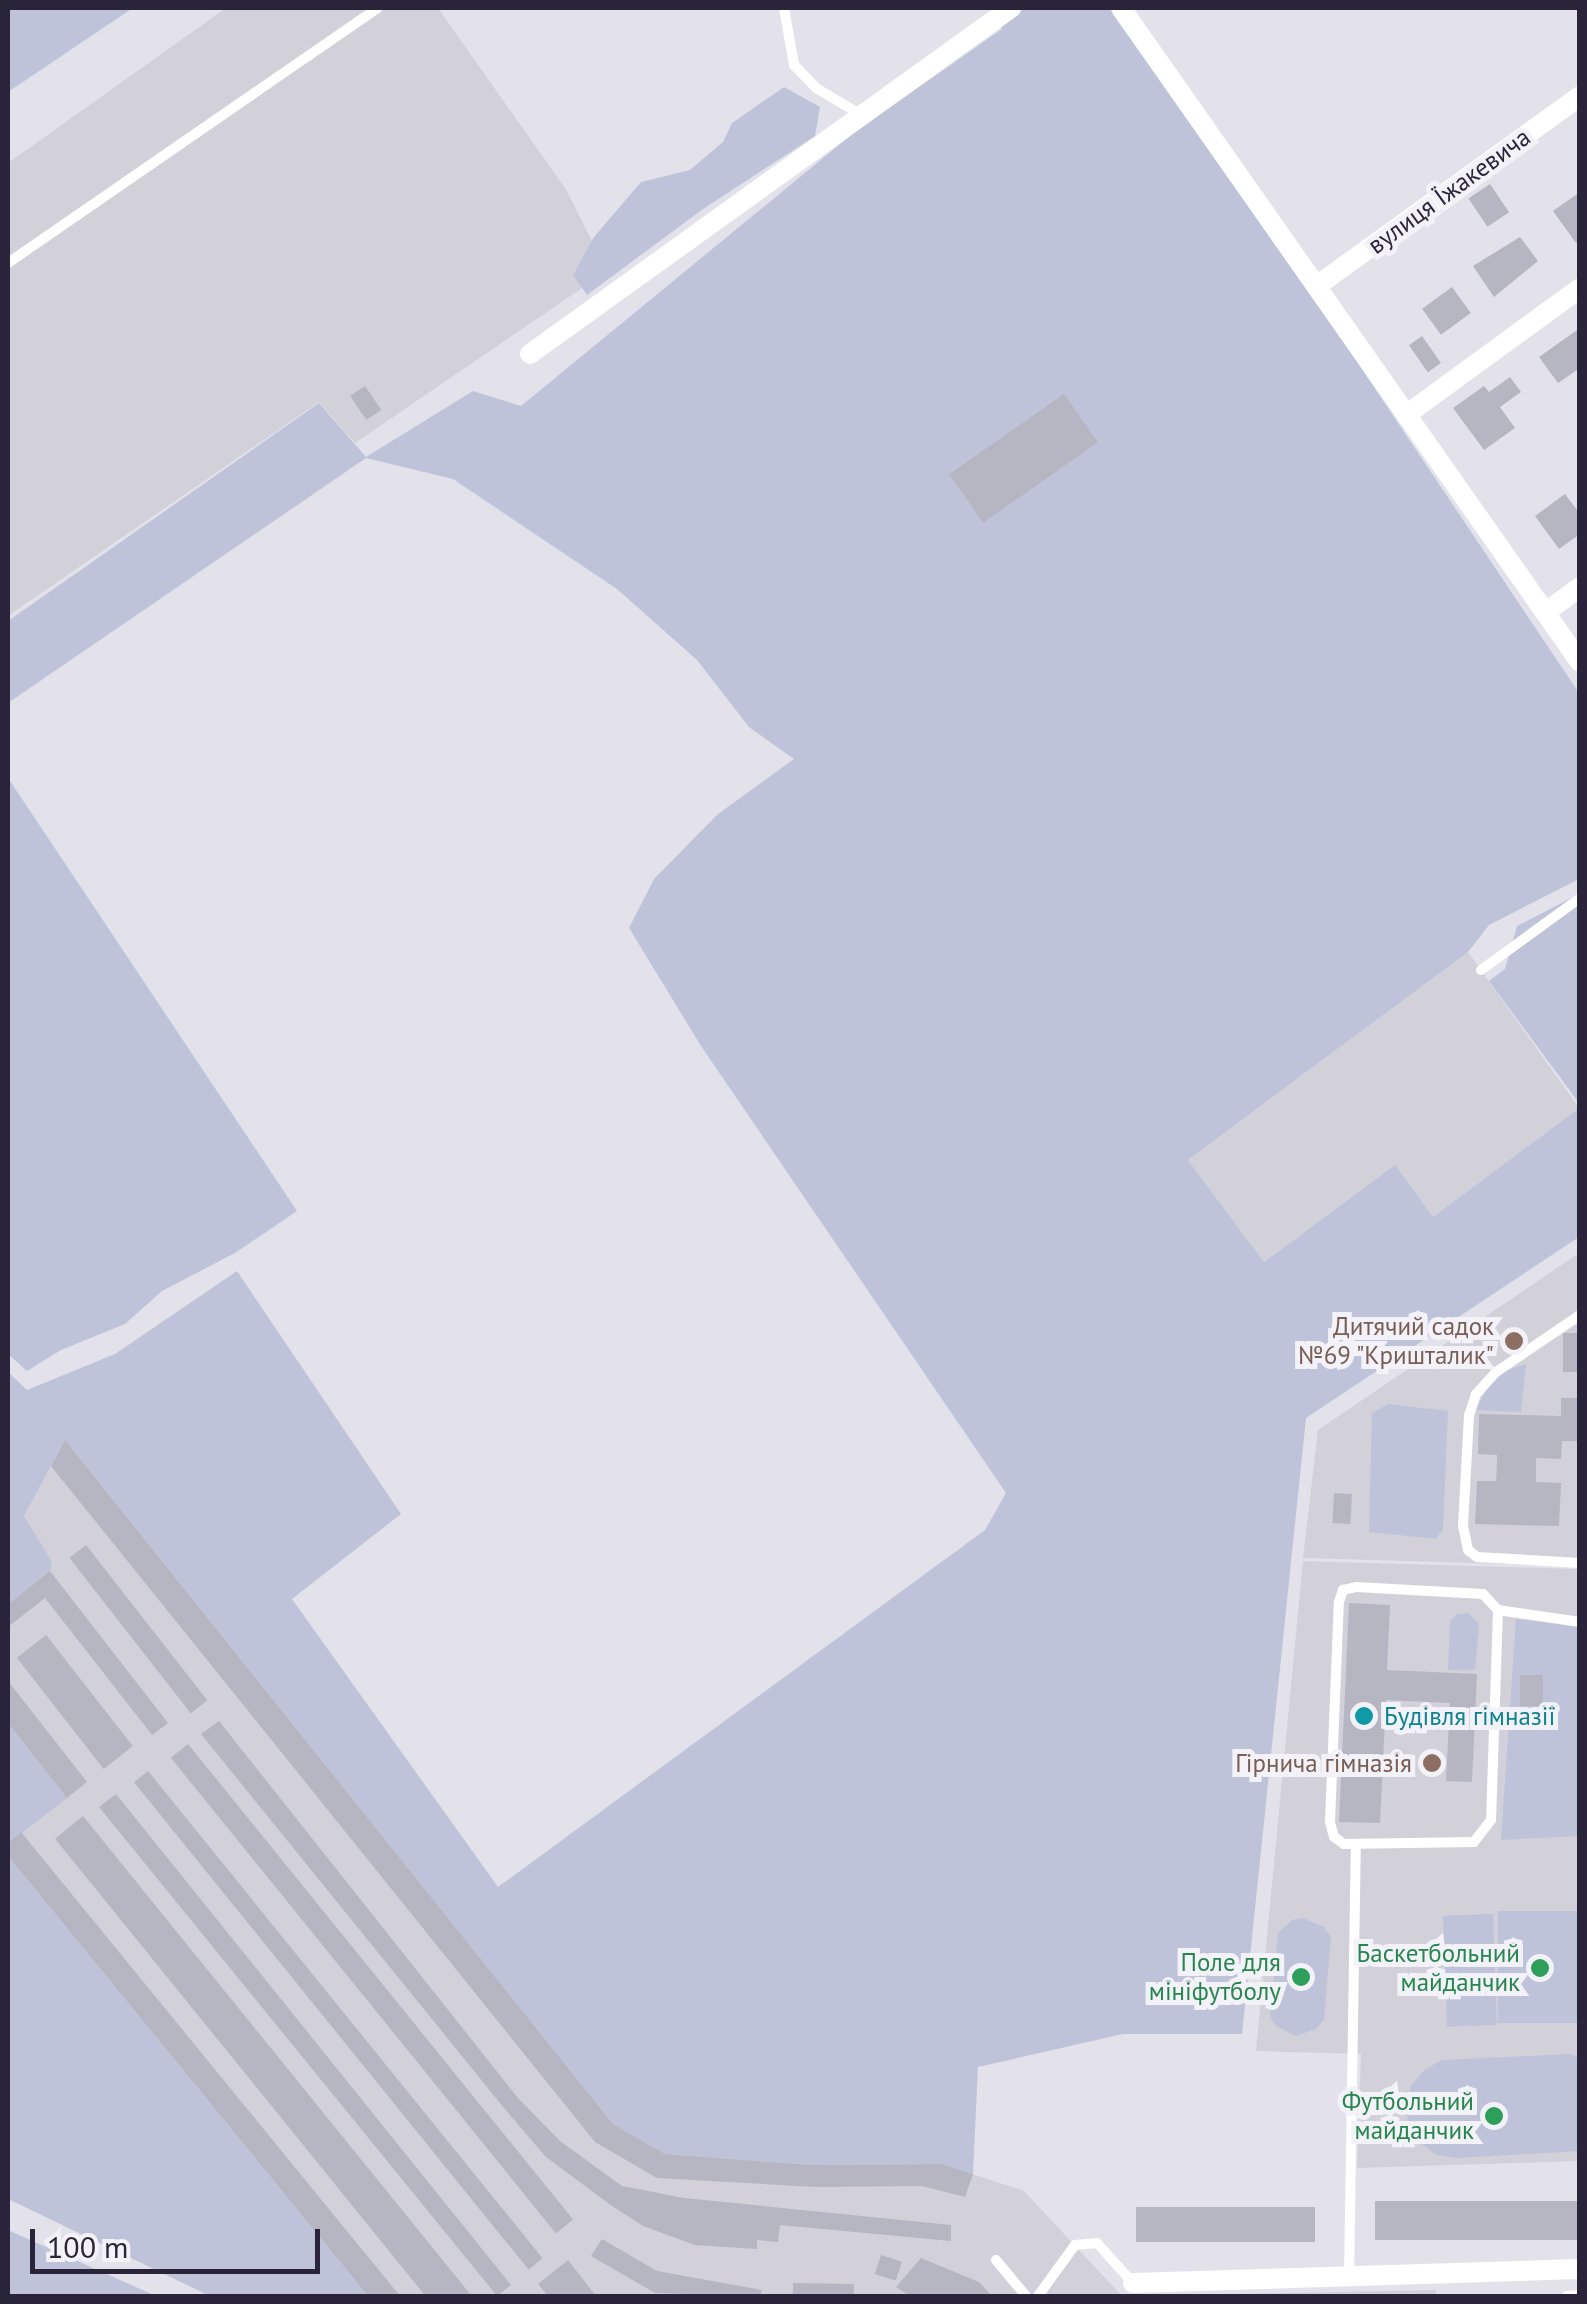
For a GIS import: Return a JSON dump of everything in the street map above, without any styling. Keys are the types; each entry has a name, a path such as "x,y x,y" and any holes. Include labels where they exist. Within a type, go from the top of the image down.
{"street":[{"path":"530,354 1011,8"},
{"path":"1121,8 1580,662"},
{"name":"вулиця Їжакевича","path":"1318,285 1580,96"},
{"path":"1406,415 1580,288"},
{"path":"1546,612 1580,587"},
{"path":"1133,2283 1580,2269"}],"lane":[{"path":"8,263 378,8"},
{"path":"784,8 794,66 816,88 860,114"},
{"path":"1481,970 1580,898"},
{"path":"1580,1314 1496,1372 1476,1394 1469,1416 1464,1526 1468,1550 1477,1557 1580,1563"},
{"path":"1350,1587 1471,1593 1492,1600 1498,1610 1491,1820 1484,1834 1474,1842 1459,1845 1356,1844 1344,1844 1334,1837 1330,1822 1340,1596 1350,1587"},
{"path":"1498,1610 1580,1622"},
{"path":"1350,2278 1356,1844"},
{"path":"1038,2296 1075,2245 1097,2243 1133,2283"},
{"path":"996,2260 1026,2296"},
{"path":"1567,2296 1580,2295"}],"shaded area":[{"path":"8,8 133,8 8,92"},
{"path":"226,8 438,8 567,191 607,271 355,443 319,402 8,616 8,163"},
{"path":"988,8 1110,8 1266,226 1579,693 1579,879 1489,925 1468,952 1188,1160 1264,1262 1395,1165 1433,1217 1579,1108 1579,1237 1306,1418 1242,2034 1123,2034 978,2067 973,2174 942,2164 811,2165 665,2154 613,2124 65,1440 24,1516 52,1562 50,1571 8,1604 8,1372 27,1390 115,1354 237,1271 401,1514 292,1599 498,1887 985,1530 1006,1493 701,1046 629,928 654,879 718,814 794,759 749,727 697,660 617,589 453,479 366,458 8,703 8,621 319,403 366,457 473,391 521,406 856,131 1002,29"},
{"path":"784,87 820,107 815,136 703,209 587,295 573,275 594,237 641,182 690,170 723,142 732,123"},
{"path":"8,778 297,1211 235,1253 162,1291 125,1324 61,1350 27,1371 8,1354"},
{"path":"1579,894 1579,1103 1489,981 1505,969 1517,926"},
{"path":"1468,952 1579,1108 1433,1217 1394,1166 1264,1262 1188,1160"},
{"name":"Дитячий садок №69 \"Кришталик\"","path":"1579,1253 1579,1566 1303,1558 1318,1430"},
{"path":"1526,1364 1521,1412 1476,1410 1489,1384 1505,1371"},
{"path":"1388,1404 1448,1411 1443,1529 1436,1539 1369,1532 1372,1413"},
{"path":"65,1440 613,2124 665,2154 811,2165 942,2164 1024,2191 1122,2296 368,2296 8,1856 8,1844 66,1798 8,1723 8,1604 50,1571 24,1516"},
{"name":"Гірнича гімназія","path":"1303,1561 1579,1569 1579,2161 1357,2168 1361,2054 1256,2051"},
{"path":"1468,1613 1479,1624 1475,1670 1448,1670 1450,1621 1457,1614"},
{"path":"1516,1619 1579,1627 1579,1836 1501,1840"},
{"path":"8,1723 67,1798 8,1844"},
{"path":"8,1856 368,2296 210,2296 8,2199"},
{"name":"Баскетбольний майданчик","path":"1498,1911 1579,1911 1579,2023 1498,2023"},
{"path":"1493,1914 1497,2025 1447,2027 1443,1916"},
{"name":"Поле для мініфутболу","path":"1303,1918 1324,1927 1331,1937 1324,2020 1316,2029 1296,2036 1276,2026 1270,2017 1278,1933 1292,1920"},
{"name":"Футбольний майданчик","path":"1569,2054 1579,2057 1579,2151 1456,2158 1437,2155 1420,2143 1409,2126 1406,2106 1411,2086 1424,2070 1442,2060"},
{"path":"8,2230 156,2296 8,2296"},
{"path":"1436,2290 1436,2296 1122,2296"}],"building":[{"path":"1490,184 1509,212 1487,227 1468,199"},
{"path":"1580,192 1580,241 1576,243 1553,211"},
{"path":"1520,237 1538,261 1494,297 1473,266"},
{"path":"1452,287 1471,313 1441,335 1422,309"},
{"path":"1580,328 1580,368 1558,383 1539,357"},
{"path":"1422,336 1441,363 1428,372 1409,345"},
{"path":"1510,377 1521,392 1500,407 1515,428 1484,450 1453,408 1484,386 1489,392"},
{"path":"365,386 381,410 366,420 350,396"},
{"path":"1064,394 1098,442 983,523 949,474"},
{"path":"1565,494 1580,514 1580,534 1559,549 1535,516"},
{"path":"1563,1333 1580,1333 1580,1372 1563,1372"},
{"path":"1561,1398 1580,1398 1580,1441 1562,1441 1561,1459 1536,1458 1536,1482 1561,1483 1559,1526 1475,1524 1477,1481 1496,1481 1497,1465 1497,1455 1478,1454 1479,1414 1561,1416"},
{"path":"65,1440 613,2124 665,2154 811,2165 942,2164 973,2174 965,2197 922,2186 817,2187 657,2178 595,2142 51,1466"},
{"path":"1334,1493 1352,1494 1350,1524 1332,1523"},
{"path":"86,1545 207,1700 191,1713 69,1558"},
{"path":"50,1571 168,1723 152,1735 45,1598 8,1627 8,1604"},
{"name":"Будівля гімназії","path":"1349,1603 1390,1605 1387,1670 1477,1674 1472,1782 1446,1781 1450,1703 1386,1700 1380,1823 1339,1822"},
{"path":"46,1635 133,1746 104,1769 17,1658"},
{"path":"1520,1675 1543,1675 1543,1706 1520,1706"},
{"path":"8,1681 87,1782 67,1798 8,1723"},
{"path":"219,1721 518,2098 560,2141 622,2186 684,2198 951,2225 951,2241 780,2225 778,2242 757,2240 757,2249 695,2245 643,2226 612,2206 546,2157 504,2108 201,1734"},
{"path":"188,1744 573,2220 556,2233 171,1758"},
{"path":"148,1771 543,2258 529,2270 134,1782"},
{"path":"116,1794 511,2285 497,2296 99,1807"},
{"path":"83,1816 470,2294 425,2296 55,1839"},
{"path":"21,1832 400,2296 368,2296 8,1856 8,1844"},
{"path":"1375,2201 1580,2201 1580,2240 1375,2240"},
{"path":"1136,2207 1315,2207 1315,2242 1136,2242"},
{"path":"602,2239 657,2271 762,2290 760,2296 655,2293 591,2256"},
{"path":"881,2255 902,2262 896,2281 875,2274"},
{"path":"921,2258 979,2282 992,2296 910,2296 896,2287"},
{"path":"568,2260 596,2296 548,2296 538,2284"},
{"path":"793,2283 854,2284 854,2296 793,2296"}],"place":[{"name":"Дитячий садок №69 \"Кришталик\"","path":"1514,1341"},
{"name":"Будівля гімназії","path":"1364,1716"},
{"name":"Гірнича гімназія","path":"1432,1763"},
{"name":"Баскетбольний майданчик","path":"1540,1968"},
{"name":"Поле для мініфутболу","path":"1301,1977"},
{"name":"Футбольний майданчик","path":"1494,2116"}]}
